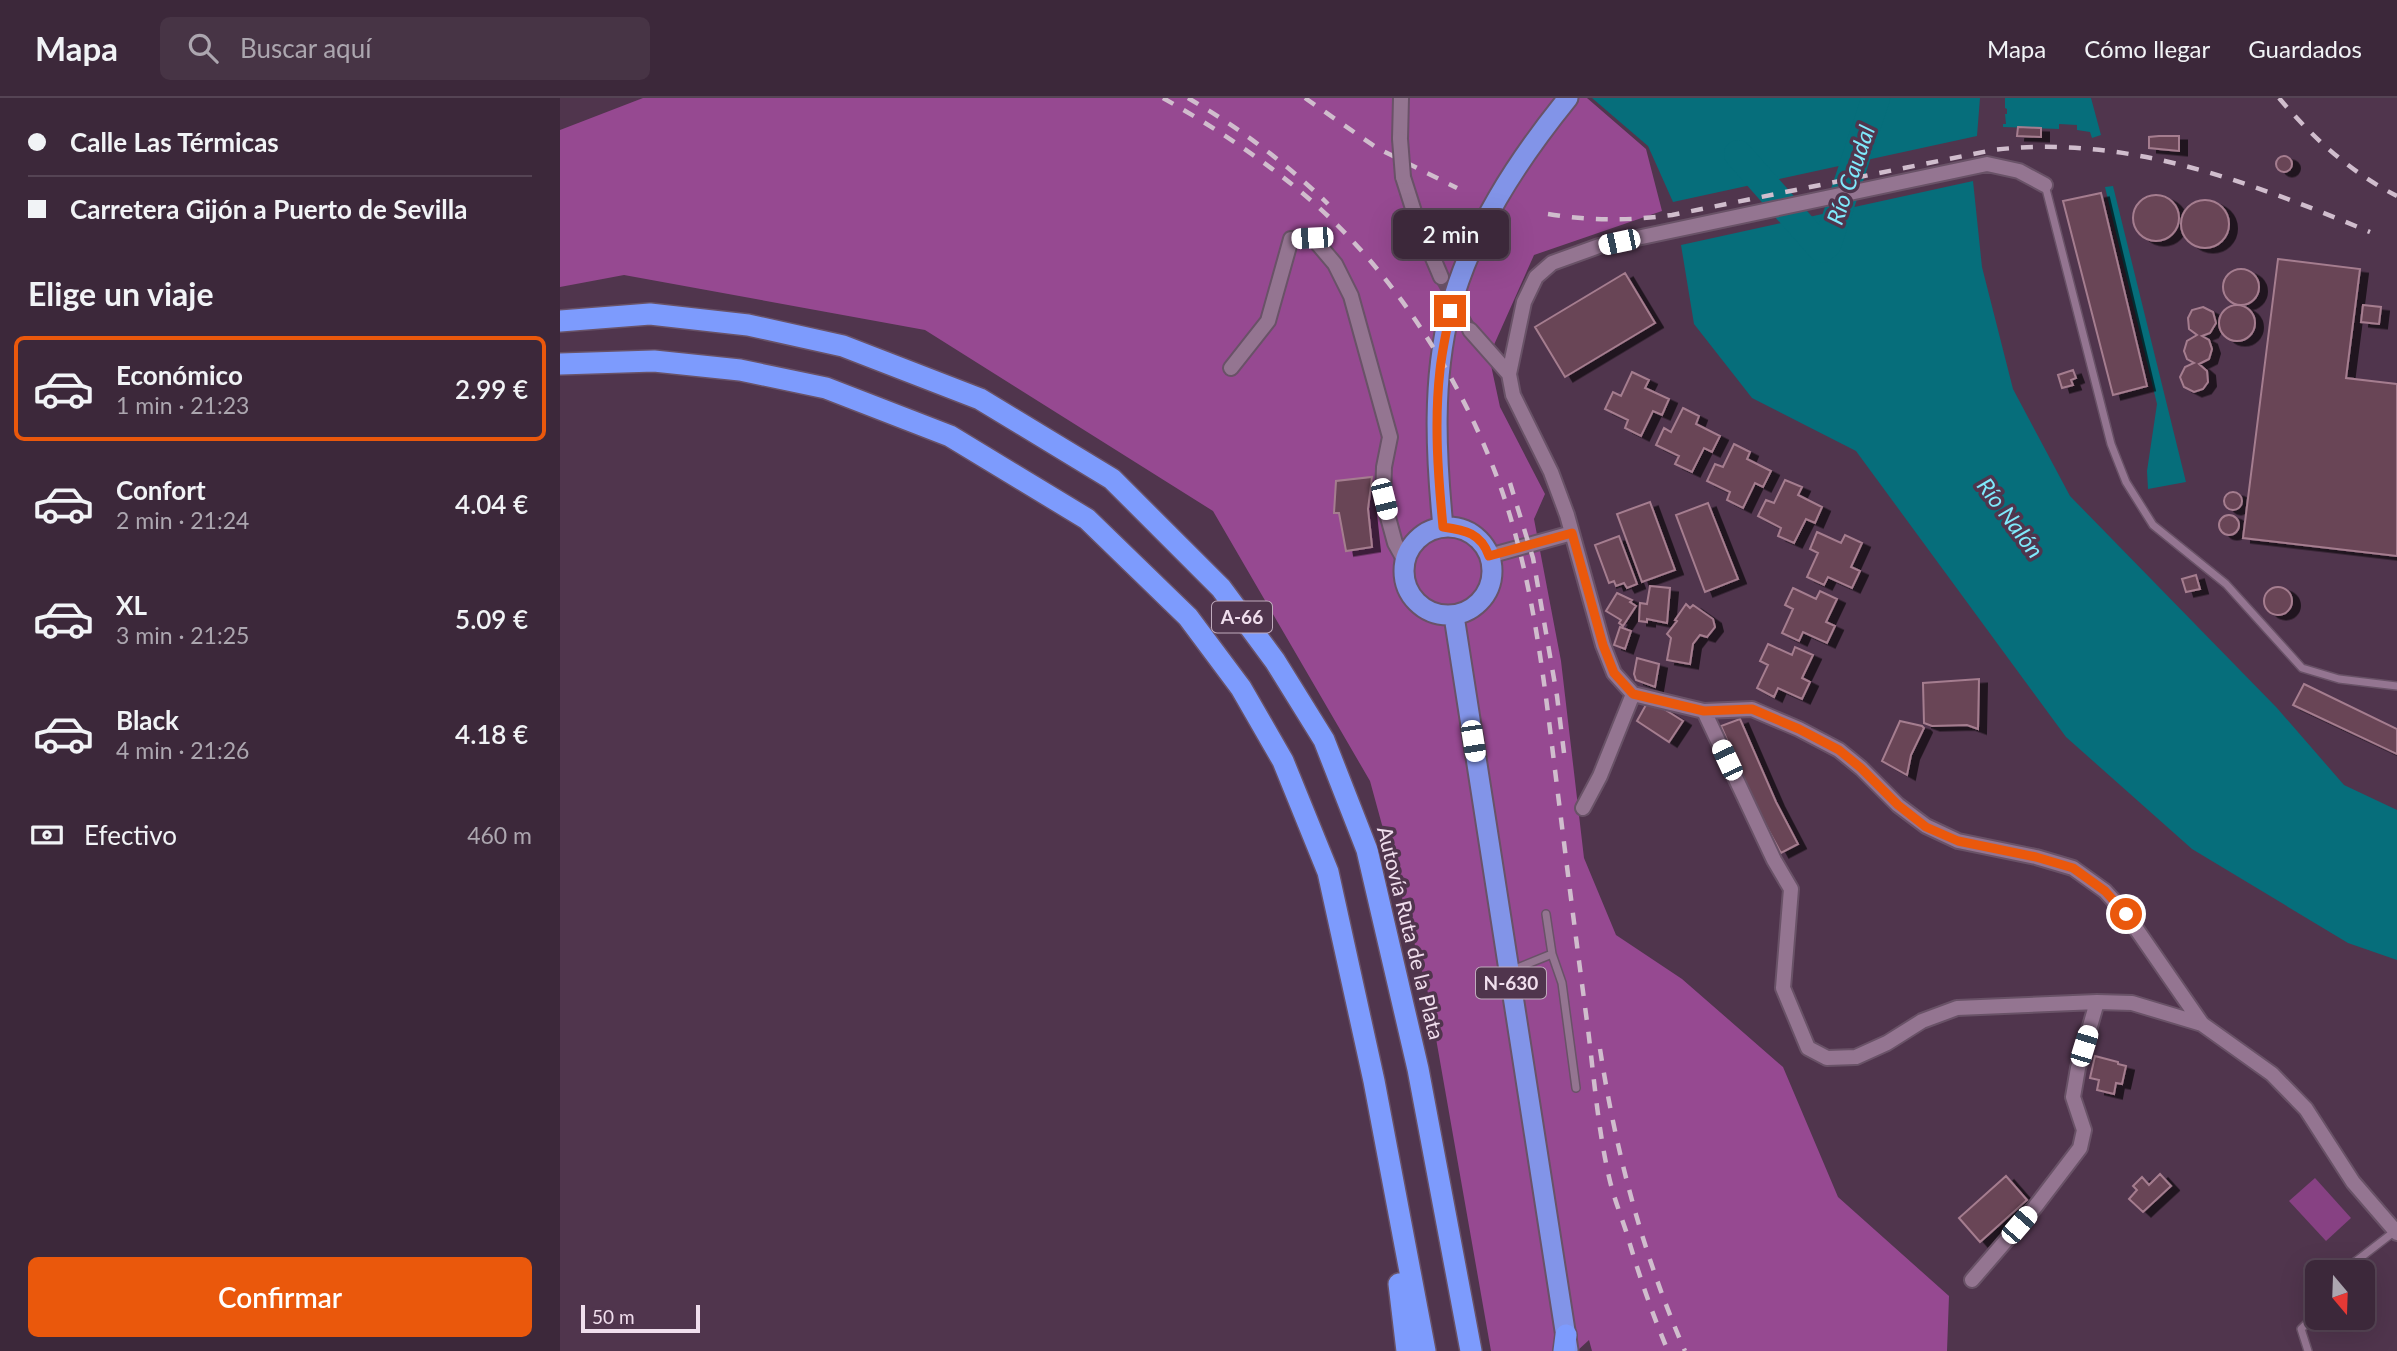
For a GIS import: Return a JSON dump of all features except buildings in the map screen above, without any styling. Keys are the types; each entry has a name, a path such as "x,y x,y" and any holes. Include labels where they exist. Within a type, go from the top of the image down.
{"highway":[{"path":"1443,527 1437,467 1438,395 1450,311 1471,249 1503,188 1548,122 1568,98"},
{"name":"Autovía Ruta de la Plata","path":"560,321 650,314 748,325 844,346 980,398 1112,479 1221,588 1275,661 1324,740 1367,850 1418,1069 1471,1351"},
{"name":"A-66","path":"560,364 654,361 740,370 826,388 950,436 1087,519 1188,617 1241,688 1283,761 1328,872 1374,1081 1425,1351"},
{"path":"1443,527 1467,530 1485,545 1489,556 1493,568 1489,591 1475,608 1454,616 1437,615 1421,607 1410,594 1404,578 1405,561 1412,545 1426,533 1443,527"},
{"name":"N-630","path":"1454,616 1566,1346"},
{"path":"1374,1081 1407,1351"}],"street":[{"path":"1401,98 1399,139 1403,177 1416,218 1441,277"},
{"path":"2045,186 2019,171 1987,164 1599,246 1552,263 1536,277 1524,302 1509,374 1513,395 1551,472 1572,533 1603,645 1614,673 1633,694 1704,711 1752,709 1839,750 1926,827 1958,841 2036,857 2073,868 2105,891 2126,914 2202,1024"},
{"path":"1231,368 1268,321 1291,239 1312,238 1335,264 1351,296 1390,437 1384,467 1384,499 1395,543 1405,561"},
{"path":"1470,330 1509,374"},
{"path":"1489,556 1572,533"},
{"path":"1583,808 1601,776 1633,694"},
{"path":"1704,711 1774,860 1791,889 1783,988 1808,1048 1827,1058 1856,1057 1888,1043 1922,1021 1957,1008 2132,1003 2202,1024 2272,1074 2306,1109 2353,1182 2396,1232"},
{"path":"1972,1280 2035,1207 2080,1148 2084,1130 2073,1097 2077,1068 2098,1002"}],"lane":[{"path":"2045,186 2111,444 2126,482 2153,525 2226,584 2302,668 2339,679 2397,686"},
{"path":"1546,914 1552,954 1562,983 1576,1088"},
{"path":"1509,971 1552,954"},
{"path":"2358,1260 2396,1232"},
{"path":"2305,1325 2301,1329 2308,1351"}],"shaded area":[{"path":"643,98 1587,98 1646,149 1662,211 1534,255 1489,356 1500,407 1545,494 1534,519 1561,661 1584,858 1616,935 1682,979 1783,1067 1838,1197 1949,1296 1947,1351 1592,1351 1589,1340 1577,1351 1491,1351 1428,993 1370,781 1213,511 925,330 624,275 560,287 560,130"},
{"path":"2315,1178 2351,1218 2326,1241 2289,1201"}],"water":[{"path":"1592,98 1980,98 1977,136 1673,202 1648,146"},
{"path":"2005,98 2091,98 2101,135 2092,138 2090,132 2077,130 2077,125 2059,124 2059,129 2003,127 2007,114"},
{"path":"1973,181 1982,267 2013,389 2070,496 2277,708 2344,785 2397,810 2397,960 2348,943 2192,849 2066,737 1856,451 1752,398 1694,324 1681,245"},
{"path":"2113,186 2186,482 2148,489 2147,471 2157,404 2105,187"}],"waterway":[{"name":"Río Caudal","path":"1827,245 1876,98"},
{"name":"Río Nalón","path":"1738,154 1822,249"}],"tunnel":[{"path":"1441,277 1470,330"}],"railway":[{"path":"1163,98 1207,124 1271,168 1329,217 1357,246 1384,277 1431,344 1471,416 1488,454 1512,524 1535,625 1605,1159 1612,1190 1640,1276 1668,1351"},
{"path":"1188,98 1261,146 1328,204"},
{"path":"1305,98 1377,148 1457,188"},
{"path":"2279,98 2333,153 2397,196"},
{"path":"1548,214 1610,219 1672,215 1993,150 2042,147 2091,149 2186,166 2279,196 2370,232"},
{"path":"1510,483 1533,558 1557,696 1565,761"},
{"path":"1600,1049 1614,1127 1633,1203 1656,1278 1685,1351"}],"route":[{"path":"1450,311 1438,395 1437,467 1443,527 1467,530 1485,545 1489,556 1572,533 1603,645 1614,673 1633,694 1704,711 1752,709 1799,729 1839,750 1926,827 1958,841 2036,857 2073,868 2105,891 2126,914"}]}
